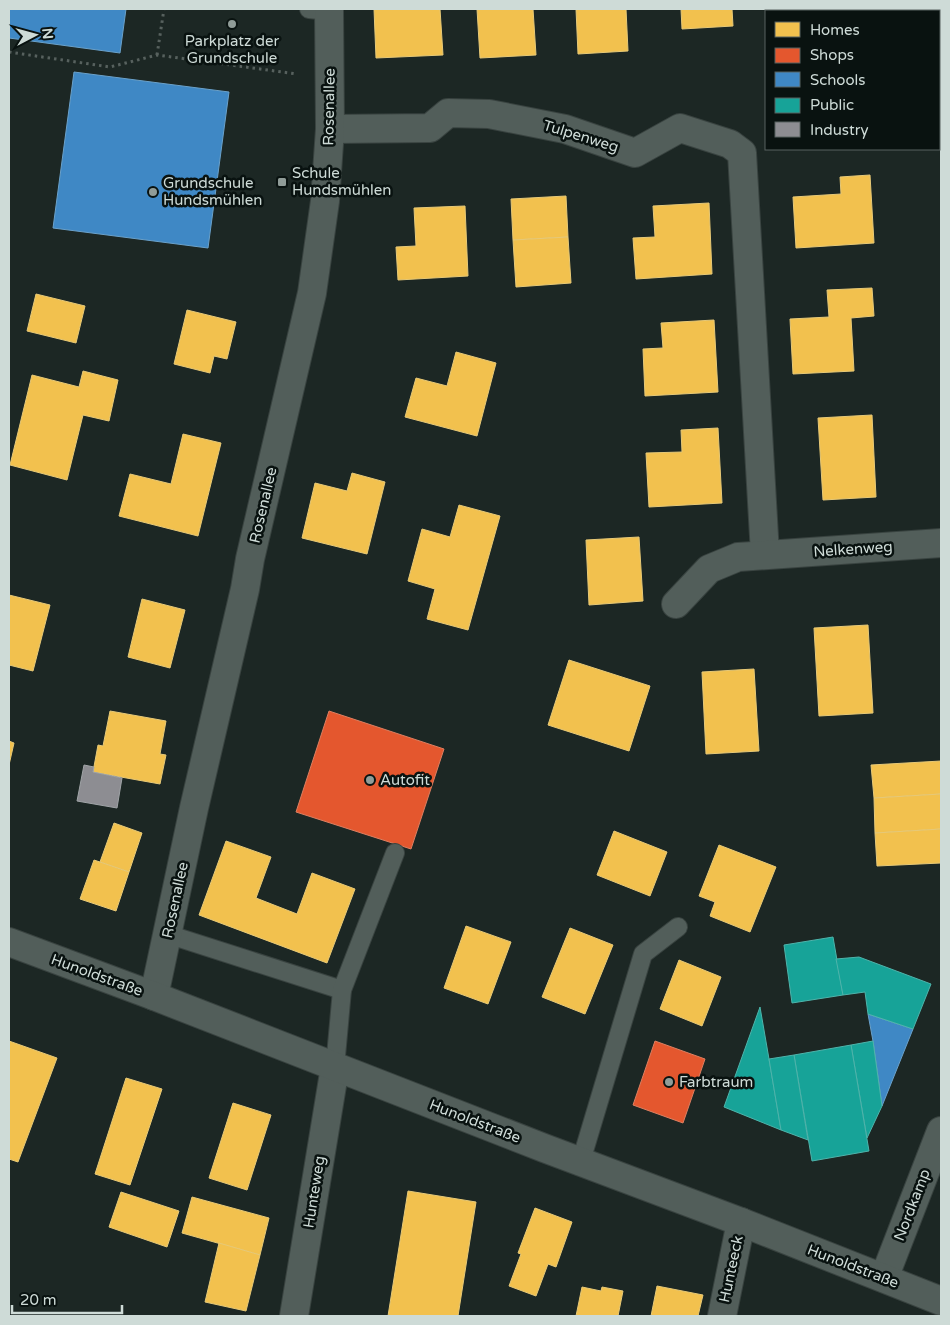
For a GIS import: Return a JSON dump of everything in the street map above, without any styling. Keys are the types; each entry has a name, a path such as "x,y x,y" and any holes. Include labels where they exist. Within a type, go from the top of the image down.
{"street":[{"name":"Rosenallee","path":"154,996 196,799 312,293 325,201 330,129 330,79 323,9"},
{"name":"Tulpenweg","path":"330,129 430,128 448,113 489,114 565,129 635,153 680,128 730,144 742,153 765,554"},
{"name":"Nelkenweg","path":"676,604 709,568 738,556 941,543"},
{"name":"Hunoldstraße","path":"9,942 741,1222 941,1301"},
{"name":"Hunteweg","path":"294,1316 335,1067"},
{"name":"Nordkamp","path":"884,1278 941,1131"},
{"name":"Hunteeck","path":"722,1316 741,1222"}],"lane":[{"path":"335,1067 342,990 395,853"},
{"path":"580,1161 643,954 678,927"},
{"path":"167,934 342,990"}],"path":[{"path":"157,55 164,9"},
{"path":"9,52 110,67 157,55 330,79"}],"building: Homes":[{"path":"374,9 440,9 443,55 376,58"},
{"path":"477,9 533,9 536,55 480,58"},
{"path":"576,9 626,9 628,51 578,54"},
{"path":"681,9 732,9 733,26 682,29"},
{"path":"872,9 872,10 795,10"},
{"path":"870,175 874,243 796,248 793,197 841,194 840,177"},
{"path":"566,196 568,237 513,240 511,199"},
{"path":"709,203 712,274 636,279 633,238 655,237 653,206"},
{"path":"465,206 468,276 398,280 396,247 416,246 414,208"},
{"path":"568,237 571,283 516,287 513,240"},
{"path":"872,288 874,316 851,318 854,371 793,374 790,319 829,317 827,290"},
{"path":"36,294 85,306 76,343 27,331"},
{"path":"187,310 236,322 227,359 214,356 210,373 174,364"},
{"path":"714,320 718,392 645,396 643,349 663,348 661,323"},
{"path":"456,352 496,363 477,436 405,417 416,378 447,386"},
{"path":"83,371 118,380 109,421 83,415 67,480 10,465 32,375 79,387"},
{"path":"872,415 876,497 823,500 818,418"},
{"path":"718,428 722,503 649,507 646,453 682,452 681,430"},
{"path":"183,434 221,443 198,536 119,516 130,474 171,484"},
{"path":"352,473 385,482 367,554 302,538 315,483 347,491"},
{"path":"459,505 500,516 468,630 427,619 435,589 408,581 422,529 450,537"},
{"path":"639,537 643,601 589,605 586,540"},
{"path":"9,595 50,605 33,671 9,665"},
{"path":"142,599 185,610 170,668 128,657"},
{"path":"868,625 873,713 819,716 814,628"},
{"path":"569,660 650,686 629,751 548,725"},
{"path":"754,669 759,751 706,754 702,672"},
{"path":"110,711 166,721 160,754 166,755 160,784 93,772 98,745 103,746"},
{"path":"9,741 14,743 9,765"},
{"path":"941,761 941,794 874,798 871,765"},
{"path":"941,794 941,829 875,833 874,798"},
{"path":"114,823 142,833 129,872 100,862"},
{"path":"941,829 941,863 877,866 875,833"},
{"path":"614,831 667,852 650,896 597,875"},
{"path":"226,841 271,857 256,898 297,914 312,873 355,889 327,963 199,915"},
{"path":"719,845 776,867 750,932 710,916 715,902 699,896"},
{"path":"94,860 129,872 116,911 80,899"},
{"path":"466,926 511,942 488,1004 444,988"},
{"path":"570,928 613,945 585,1014 542,997"},
{"path":"679,960 721,977 702,1026 660,1009"},
{"path":"9,1041 57,1058 18,1162 9,1159"},
{"path":"126,1078 162,1089 130,1185 95,1174"},
{"path":"233,1103 271,1115 247,1190 209,1178"},
{"path":"408,1191 476,1202 458,1316 388,1316"},
{"path":"121,1192 179,1211 167,1247 109,1227"},
{"path":"192,1197 269,1218 260,1255 182,1233"},
{"path":"535,1208 572,1222 556,1267 548,1264 536,1296 509,1286 521,1254 518,1253"},
{"path":"219,1243 260,1255 246,1311 205,1302"},
{"path":"657,1286 703,1295 698,1316 651,1316"},
{"path":"582,1287 601,1291 602,1287 623,1291 618,1316 576,1316"}],"building: Shops":[{"name":"Autofit","path":"329,711 444,749 411,849 296,812"},
{"name":"Farbtraum","path":"655,1041 705,1059 683,1123 633,1105"}],"building: Schools":[{"path":"9,9 126,9 120,53 9,38"},
{"path":"74,72 229,92 208,248 53,228"},
{"path":"868,1014 913,1029 882,1106 873,1041"}],"building: Public":[{"path":"833,937 843,995 792,1003 784,945"},
{"path":"859,957 931,984 913,1029 868,1014 865,992 843,995 836,959"},
{"path":"760,1007 769,1059 781,1130 724,1107"},
{"path":"873,1041 882,1106 867,1138 851,1045"},
{"path":"851,1045 869,1151 812,1161 794,1055"},
{"path":"794,1055 808,1140 781,1130 769,1059"}],"building: Industry":[{"path":"84,765 94,767 93,772 122,778 117,808 77,801"}],"place":[{"name":"Parkplatz der Grundschule","path":"232,24"},
{"name":"Schule Hundsmühlen","path":"282,182"},
{"name":"Grundschule Hundsmühlen","path":"153,192"},
{"name":"Autofit","path":"370,780"},
{"name":"Farbtraum","path":"669,1082"}]}
